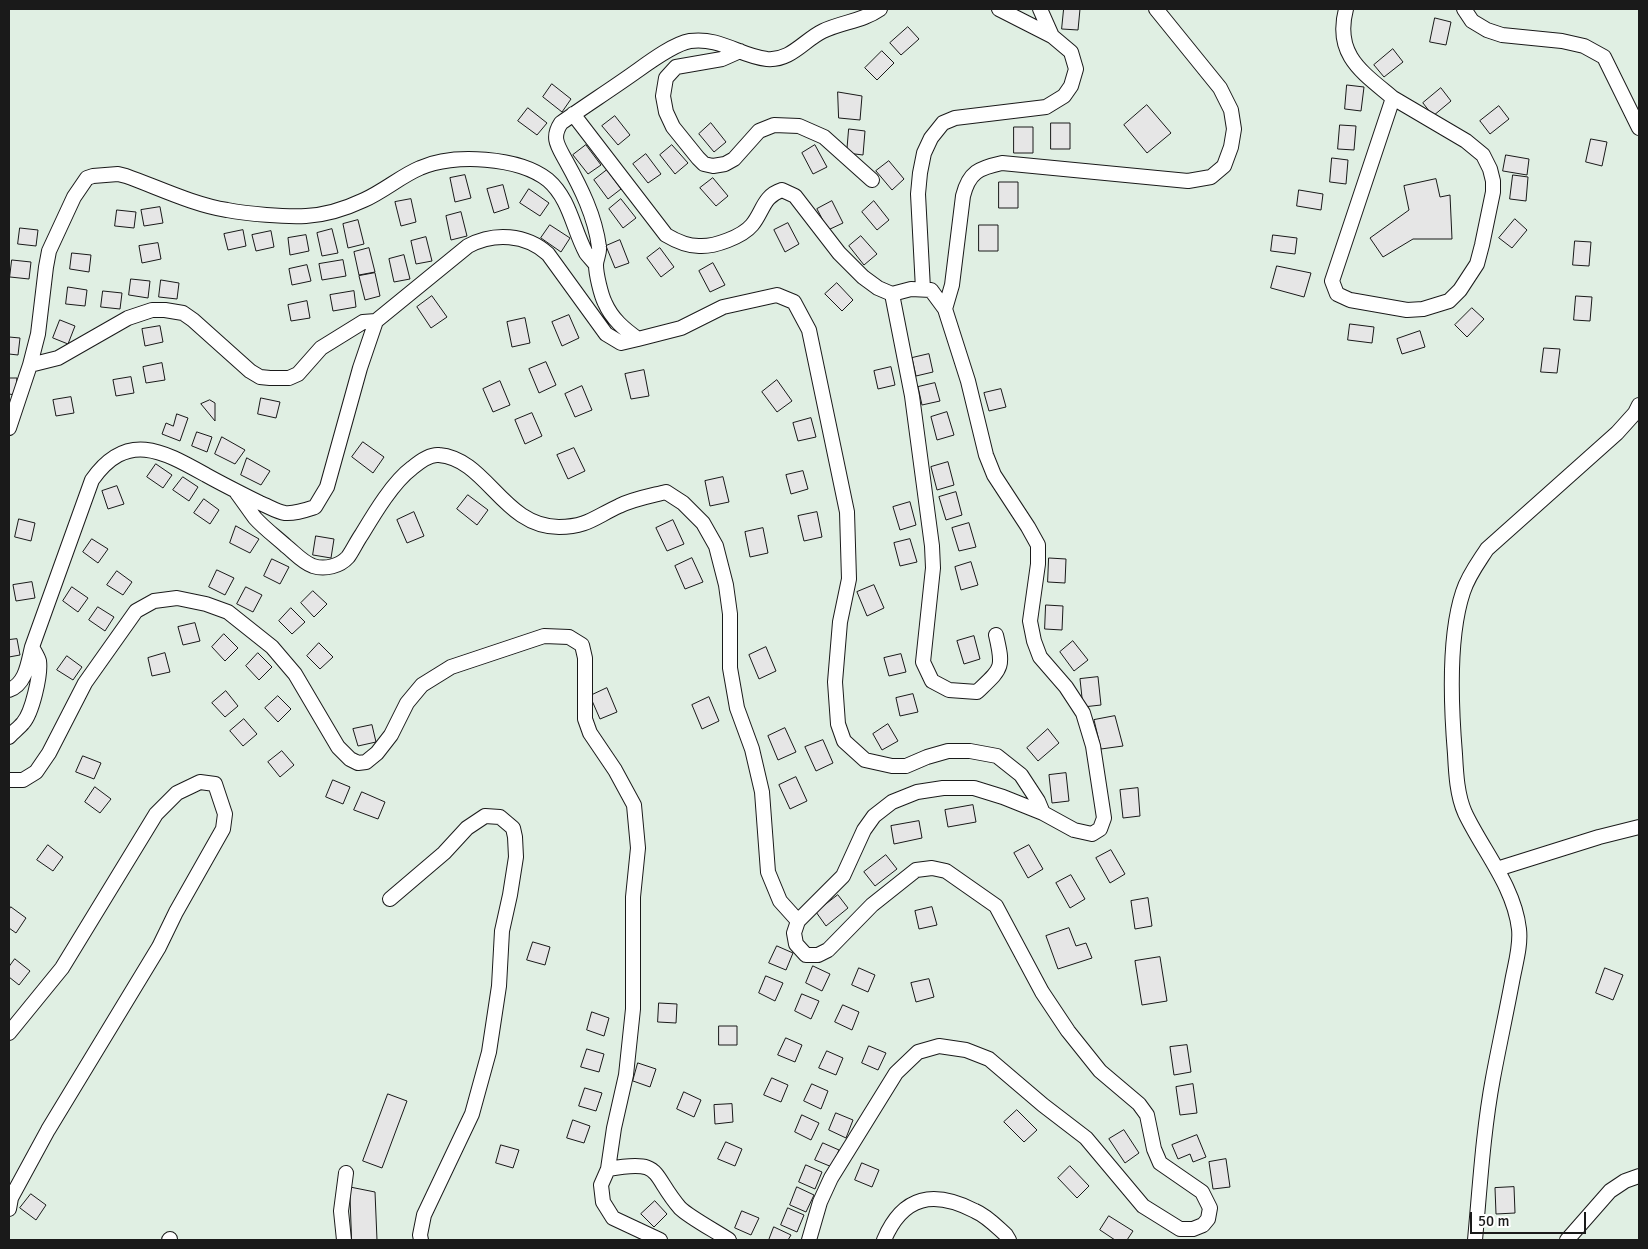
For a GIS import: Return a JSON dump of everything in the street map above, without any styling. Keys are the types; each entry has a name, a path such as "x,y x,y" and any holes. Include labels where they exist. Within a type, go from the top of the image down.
{"street":[{"path":"638,340 620,325 605,302 596,265 600,249 594,221 579,184 559,147 556,137 561,123 664,53 688,42 707,41 721,43 767,59 786,57 823,31 872,14 880,9"},
{"path":"923,289 918,194 924,153 931,138 942,123 955,118 1046,107 1064,96 1071,86 1076,69 1071,52 1052,36 999,9"},
{"path":"1040,9 1052,36"},
{"path":"945,309 952,285 966,182 986,166 1002,163 1188,181 1211,177 1224,166 1231,147 1234,129 1231,110 1220,88 1156,9"},
{"path":"1346,9 1344,38 1350,58 1360,71 1393,98 1466,141 1483,154 1493,181 1493,192 1477,264 1460,290 1449,301 1423,309 1408,310 1350,300 1337,294 1332,281 1393,98"},
{"path":"1464,9 1472,22 1487,30 1502,35 1562,41 1584,46 1604,57 1639,128"},
{"path":"740,51 722,59 676,67 666,78 663,96 666,112 673,127 704,164 713,166 725,164 734,158 759,131 774,125 799,126 824,137 872,180"},
{"path":"573,114 666,234 675,241 701,246 729,240 747,230 754,223 763,205 775,192 782,190 789,192 801,202 839,253 863,277 878,288 892,294 911,290 931,290 945,309 968,381 986,455 994,475 1028,526 1038,545 1038,564 1030,621 1034,641 1040,657 1066,687 1083,713 1093,746 1104,818 1100,829 1092,834 1074,830 1003,797 974,788 943,788 917,792 892,802 874,816 864,830 843,876 798,921 794,934 796,944 806,954 818,955 828,950 872,905 916,870 932,868 946,871 996,906 1042,992 1068,1031 1100,1071 1139,1104 1147,1114 1154,1149 1160,1163 1202,1192 1210,1208 1208,1219 1203,1225 1193,1229 1180,1229 1144,1206 1086,1138 1043,1105 989,1059 966,1050 939,1046 918,1052 896,1072 831,1178 820,1202 809,1240"},
{"path":"9,428 38,334 49,252 74,197 87,178 93,176 118,174 126,176 207,205 227,210 308,216 340,209 364,200 419,168 432,163 492,159 523,167 547,180 561,194 586,254 596,265"},
{"path":"9,690 20,683 26,670 32,647 92,480 109,460 120,454 147,449 174,457 235,491 284,513 299,512 315,507 327,488 360,368 376,321 468,246 480,240 497,236 521,239 537,244 548,254 606,334 621,343 681,328 723,307 777,295 794,302 809,330 847,512 849,579 840,622 835,682 838,724 844,741 865,760 892,766 906,766 948,751 970,751 997,756 1021,775 1038,801 1043,814"},
{"path":"892,294 912,396 932,546 933,568 923,662 932,680 949,690 978,692 997,673 1001,658 996,635"},
{"path":"30,365 58,358 128,318 152,310 165,310 183,313 194,320 250,371 260,377 289,378 298,374 321,348 363,322 376,321"},
{"path":"1475,1240 1484,1137 1518,954 1520,930 1513,904 1497,869 1464,812 1456,780 1452,660 1456,627 1463,592 1473,570 1487,549 1617,433 1635,413 1639,405"},
{"path":"235,491 256,519 302,561 315,566 326,567 338,565 348,557 378,508 406,472 421,461 437,455 459,460 515,511 534,523 557,527 578,526 590,522 620,505 666,492 683,503 703,523 716,546 729,604 730,668 737,708 752,749 762,792 768,872 780,902 798,921"},
{"path":"9,780 23,780 36,772 49,753 86,683 136,611 154,601 177,598 206,604 228,612 272,648 295,674 338,747 350,759 358,763 366,762 377,753 391,735 407,703 422,685 451,667 544,636 569,637 582,645 585,658 585,719 590,733 615,770 634,805 638,848 634,897 633,1009 626,1075 614,1128 608,1169 601,1185 603,1202 613,1218 660,1240"},
{"path":"9,737 24,723 29,714 39,671 38,660 32,647"},
{"path":"9,1032 62,968 156,814 177,793 200,782 215,784 225,814 222,829 159,947 48,1130 11,1198 9,1209"},
{"path":"390,899 444,853 467,828 486,816 500,817 513,828 516,857 502,930 499,986 488,1052 472,1114 424,1215 420,1235 421,1240"},
{"path":"1497,869 1599,837 1639,827"},
{"path":"608,1169 646,1165 656,1172 681,1209 728,1240"},
{"path":"344,1240 341,1211 346,1173"},
{"path":"1567,1240 1610,1191 1625,1181 1639,1176"},
{"path":"884,1240 890,1225 905,1209 919,1200 940,1198 976,1211 996,1226 1009,1240"}],"green space":[{"path":"9,9 1639,9 1639,1240 9,1240"}],"building":[{"path":"1064,9 1080,9 1078,30 1062,29"},
{"path":"1435,18 1451,22 1446,45 1430,42"},
{"path":"908,27 919,39 901,55 890,43"},
{"path":"1393,49 1403,62 1384,77 1374,65"},
{"path":"882,51 894,63 877,80 865,68"},
{"path":"552,84 571,99 562,112 543,97"},
{"path":"1347,85 1364,87 1361,111 1345,109"},
{"path":"1441,88 1451,101 1433,116 1423,103"},
{"path":"838,92 862,96 860,120 839,118"},
{"path":"1147,105 1171,133 1147,153 1124,125"},
{"path":"1499,106 1509,119 1490,134 1480,121"},
{"path":"528,108 547,123 537,135 518,121"},
{"path":"615,116 630,135 618,145 602,126"},
{"path":"711,123 726,142 714,152 699,134"},
{"path":"1051,123 1070,123 1070,149 1051,149"},
{"path":"1340,125 1356,126 1354,150 1338,149"},
{"path":"1014,127 1033,127 1033,153 1014,153"},
{"path":"849,129 865,131 863,155 847,153"},
{"path":"1591,139 1607,142 1602,166 1586,162"},
{"path":"586,145 601,165 588,174 573,155"},
{"path":"672,145 688,163 675,174 660,155"},
{"path":"815,145 827,167 813,174 802,153"},
{"path":"646,154 661,174 648,183 633,164"},
{"path":"1506,155 1529,159 1527,175 1503,171"},
{"path":"1332,158 1348,160 1346,184 1330,182"},
{"path":"889,161 904,179 892,190 876,171"},
{"path":"607,170 621,189 608,199 594,180"},
{"path":"465,175 471,198 455,202 450,178"},
{"path":"1513,175 1528,177 1526,201 1510,199"},
{"path":"713,178 728,196 716,206 700,188"},
{"path":"1436,179 1440,197 1450,195 1452,239 1413,239 1383,257 1370,238 1409,210 1404,186"},
{"path":"999,182 1018,182 1018,208 999,208"},
{"path":"503,185 509,208 494,213 487,189"},
{"path":"529,189 549,203 540,216 520,203"},
{"path":"1299,190 1323,194 1321,210 1297,206"},
{"path":"411,199 416,222 401,226 395,202"},
{"path":"621,199 636,218 623,228 609,209"},
{"path":"832,201 843,223 828,230 817,209"},
{"path":"874,201 889,220 877,230 862,212"},
{"path":"160,207 163,223 144,226 141,210"},
{"path":"117,210 136,212 134,228 115,226"},
{"path":"461,212 467,236 451,240 446,216"},
{"path":"1515,219 1527,230 1512,248 1499,238"},
{"path":"358,220 364,244 348,248 343,224"},
{"path":"788,223 799,244 785,252 774,230"},
{"path":"550,225 570,238 561,252 541,238"},
{"path":"979,225 998,225 998,251 979,251"},
{"path":"20,228 38,230 36,246 18,244"},
{"path":"332,229 338,253 322,256 317,233"},
{"path":"243,230 246,246 228,250 224,234"},
{"path":"271,231 274,247 256,251 252,235"},
{"path":"306,235 309,251 290,255 288,238"},
{"path":"1273,235 1297,238 1295,254 1271,251"},
{"path":"861,236 877,254 864,265 849,246"},
{"path":"426,237 432,261 416,264 411,241"},
{"path":"620,240 629,263 615,268 606,246"},
{"path":"1575,241 1591,242 1589,266 1573,265"},
{"path":"158,243 161,259 142,263 139,246"},
{"path":"369,248 375,272 359,275 354,252"},
{"path":"660,248 674,267 661,277 647,258"},
{"path":"72,253 91,255 89,272 70,269"},
{"path":"404,255 410,279 394,282 389,259"},
{"path":"12,260 31,262 29,279 10,277"},
{"path":"343,260 346,276 322,280 319,264"},
{"path":"713,263 725,285 710,292 699,271"},
{"path":"307,265 311,281 292,285 289,269"},
{"path":"1277,266 1311,273 1304,297 1271,288"},
{"path":"375,273 380,296 365,300 359,276"},
{"path":"131,279 150,281 148,298 129,295"},
{"path":"161,280 179,283 177,299 159,297"},
{"path":"837,283 853,300 842,311 825,294"},
{"path":"68,287 87,290 85,306 66,304"},
{"path":"103,291 122,293 120,309 101,307"},
{"path":"354,291 356,307 333,311 330,295"},
{"path":"432,296 447,317 431,328 417,307"},
{"path":"1576,296 1592,297 1590,321 1574,320"},
{"path":"307,301 310,318 291,321 288,305"},
{"path":"1472,308 1484,319 1467,337 1455,325"},
{"path":"569,315 579,338 562,346 552,322"},
{"path":"525,318 530,343 512,347 507,322"},
{"path":"60,320 75,326 68,344 53,338"},
{"path":"1350,324 1374,327 1372,343 1348,340"},
{"path":"160,326 163,342 145,346 142,329"},
{"path":"1420,331 1425,347 1402,354 1397,339"},
{"path":"9,337 20,338 18,355 9,354"},
{"path":"1544,348 1560,349 1557,373 1541,372"},
{"path":"929,354 933,372 916,376 912,358"},
{"path":"546,362 556,385 539,393 529,369"},
{"path":"162,363 165,380 146,383 143,367"},
{"path":"891,367 895,385 878,389 874,371"},
{"path":"644,370 649,396 631,399 625,374"},
{"path":"131,377 134,393 116,396 113,380"},
{"path":"9,378 17,378 15,395 9,394"},
{"path":"777,380 792,401 777,412 762,392"},
{"path":"500,381 510,405 493,412 483,389"},
{"path":"935,383 940,401 922,405 918,387"},
{"path":"582,386 592,410 575,417 565,394"},
{"path":"1001,389 1006,407 989,411 984,393"},
{"path":"71,397 74,413 56,416 53,400"},
{"path":"261,398 280,402 276,418 258,414"},
{"path":"210,400 215,403 215,421 201,404"},
{"path":"947,412 954,435 937,440 931,417"},
{"path":"532,413 542,436 525,444 515,420"},
{"path":"177,414 188,418 180,441 162,434 166,423 173,426"},
{"path":"811,418 816,437 798,441 793,423"},
{"path":"197,432 212,437 207,452 192,446"},
{"path":"222,437 245,450 235,464 215,454"},
{"path":"363,442 384,457 373,473 352,457"},
{"path":"574,448 585,471 568,479 557,455"},
{"path":"247,458 270,471 261,485 241,475"},
{"path":"948,462 954,485 937,490 931,467"},
{"path":"156,464 172,475 163,488 147,477"},
{"path":"803,471 808,489 791,494 786,475"},
{"path":"183,477 198,487 189,501 173,490"},
{"path":"723,477 729,502 710,506 705,481"},
{"path":"117,486 124,504 108,509 102,491"},
{"path":"956,492 962,515 946,520 939,497"},
{"path":"468,495 488,510 477,525 457,509"},
{"path":"204,499 219,510 210,524 194,513"},
{"path":"910,502 916,525 900,530 893,507"},
{"path":"414,512 424,536 407,543 397,520"},
{"path":"817,512 822,537 804,541 798,516"},
{"path":"19,519 35,523 31,541 15,537"},
{"path":"673,520 684,544 667,551 656,528"},
{"path":"969,523 976,547 959,551 952,528"},
{"path":"236,526 259,539 250,553 230,543"},
{"path":"763,528 768,553 750,557 745,532"},
{"path":"316,536 334,539 331,558 313,555"},
{"path":"92,539 108,549 98,563 83,552"},
{"path":"910,539 917,562 900,566 894,543"},
{"path":"692,558 703,582 685,589 675,566"},
{"path":"1049,558 1066,559 1065,583 1048,582"},
{"path":"272,559 289,567 280,584 264,576"},
{"path":"971,562 978,585 961,590 955,567"},
{"path":"217,570 234,578 225,595 209,587"},
{"path":"117,571 132,582 123,595 107,585"},
{"path":"32,582 35,598 16,601 13,585"},
{"path":"874,585 884,608 867,616 857,592"},
{"path":"72,587 88,598 78,612 63,601"},
{"path":"246,587 262,595 253,612 237,604"},
{"path":"313,591 327,604 314,617 301,603"},
{"path":"1046,605 1063,606 1062,630 1045,629"},
{"path":"98,607 114,617 105,631 89,620"},
{"path":"291,608 305,622 292,634 279,621"},
{"path":"195,623 200,641 183,645 178,627"},
{"path":"224,634 238,648 225,661 212,647"},
{"path":"974,636 980,659 964,664 957,641"},
{"path":"17,639 20,655 9,657 9,640"},
{"path":"1073,641 1088,660 1074,671 1060,652"},
{"path":"319,643 333,657 320,669 307,656"},
{"path":"766,647 776,671 759,679 749,655"},
{"path":"165,653 170,672 152,676 148,658"},
{"path":"258,653 272,667 259,680 246,666"},
{"path":"901,654 906,672 889,676 884,658"},
{"path":"67,656 82,667 73,680 57,670"},
{"path":"1098,677 1101,705 1083,707 1080,679"},
{"path":"607,688 617,712 600,719 590,696"},
{"path":"226,691 238,706 225,717 212,703"},
{"path":"913,694 918,712 900,716 896,698"},
{"path":"278,696 291,709 278,722 265,708"},
{"path":"709,697 719,721 702,729 692,705"},
{"path":"1115,716 1123,746 1101,749 1094,720"},
{"path":"244,719 257,734 243,746 230,731"},
{"path":"888,724 898,741 882,750 873,734"},
{"path":"372,725 376,742 358,746 353,729"},
{"path":"785,728 796,752 778,760 768,736"},
{"path":"1048,729 1059,743 1038,761 1027,748"},
{"path":"823,740 833,763 816,771 805,747"},
{"path":"282,751 294,765 280,777 268,762"},
{"path":"83,756 101,763 94,779 76,772"},
{"path":"1066,773 1069,801 1052,803 1049,775"},
{"path":"796,777 807,801 790,809 779,785"},
{"path":"333,780 350,787 343,804 326,797"},
{"path":"95,787 111,799 100,813 85,802"},
{"path":"1138,788 1140,816 1123,818 1120,790"},
{"path":"362,792 385,802 378,819 354,810"},
{"path":"973,805 976,822 948,827 945,810"},
{"path":"919,821 922,838 894,844 891,826"},
{"path":"48,845 63,857 53,871 37,860"},
{"path":"1029,845 1043,869 1028,878 1014,853"},
{"path":"1111,850 1125,874 1110,883 1096,858"},
{"path":"886,855 897,869 875,886 864,872"},
{"path":"1071,875 1085,899 1070,908 1056,883"},
{"path":"838,895 848,908 826,926 816,912"},
{"path":"1148,898 1152,926 1135,929 1131,901"},
{"path":"11,907 26,918 16,933 9,928 9,910"},
{"path":"932,907 937,925 919,929 915,911"},
{"path":"1069,928 1076,946 1086,943 1092,958 1058,969 1046,936"},
{"path":"533,942 550,947 545,965 527,960"},
{"path":"777,946 793,953 786,970 769,963"},
{"path":"1160,957 1167,1001 1142,1005 1135,961"},
{"path":"15,959 30,971 19,985 9,977 9,967"},
{"path":"813,966 830,974 822,991 806,983"},
{"path":"859,968 875,975 868,992 852,985"},
{"path":"1605,968 1623,975 1613,1000 1596,993"},
{"path":"766,976 783,983 775,1001 759,993"},
{"path":"929,979 934,997 916,1002 911,983"},
{"path":"802,994 819,1001 811,1019 795,1011"},
{"path":"659,1003 677,1004 676,1023 658,1022"},
{"path":"843,1005 859,1012 852,1030 835,1022"},
{"path":"592,1012 609,1018 604,1036 587,1030"},
{"path":"719,1026 737,1026 737,1045 719,1045"},
{"path":"786,1038 802,1045 795,1062 778,1055"},
{"path":"1187,1045 1191,1072 1174,1075 1170,1047"},
{"path":"869,1046 886,1053 878,1070 862,1063"},
{"path":"587,1049 604,1054 599,1072 581,1067"},
{"path":"827,1051 843,1058 836,1075 819,1068"},
{"path":"638,1063 656,1069 650,1087 633,1081"},
{"path":"772,1078 788,1085 781,1102 764,1095"},
{"path":"812,1084 828,1091 821,1109 804,1101"},
{"path":"1193,1084 1197,1113 1180,1115 1176,1087"},
{"path":"585,1088 602,1093 596,1111 579,1106"},
{"path":"684,1092 701,1100 694,1117 677,1109"},
{"path":"388,1094 407,1101 382,1168 363,1161"},
{"path":"732,1104 733,1122 715,1124 714,1105"},
{"path":"1017,1110 1037,1130 1024,1142 1004,1122"},
{"path":"836,1113 853,1120 846,1138 829,1130"},
{"path":"802,1115 819,1123 811,1140 795,1132"},
{"path":"573,1120 590,1126 584,1143 567,1138"},
{"path":"1124,1130 1139,1153 1125,1163 1109,1139"},
{"path":"1197,1135 1206,1157 1193,1162 1190,1154 1178,1159 1172,1145"},
{"path":"726,1142 742,1149 735,1166 718,1159"},
{"path":"823,1143 839,1150 832,1167 815,1160"},
{"path":"501,1145 519,1150 513,1168 496,1163"},
{"path":"1226,1159 1230,1187 1213,1189 1209,1162"},
{"path":"862,1163 879,1170 872,1187 855,1180"},
{"path":"806,1165 822,1172 815,1189 799,1182"},
{"path":"1070,1166 1089,1186 1077,1198 1058,1178"},
{"path":"350,1187 375,1192 377,1240 352,1240"},
{"path":"797,1187 814,1195 806,1212 790,1205"},
{"path":"1514,1187 1515,1213 1496,1214 1495,1188"},
{"path":"31,1194 46,1205 36,1220 20,1208"},
{"path":"655,1201 667,1214 654,1227 641,1214"},
{"path":"788,1208 804,1215 797,1232 781,1225"},
{"path":"742,1211 759,1218 751,1235 735,1228"},
{"path":"1109,1216 1133,1231 1127,1240 1115,1240 1100,1230"},
{"path":"774,1227 791,1235 788,1240 769,1240"}]}
